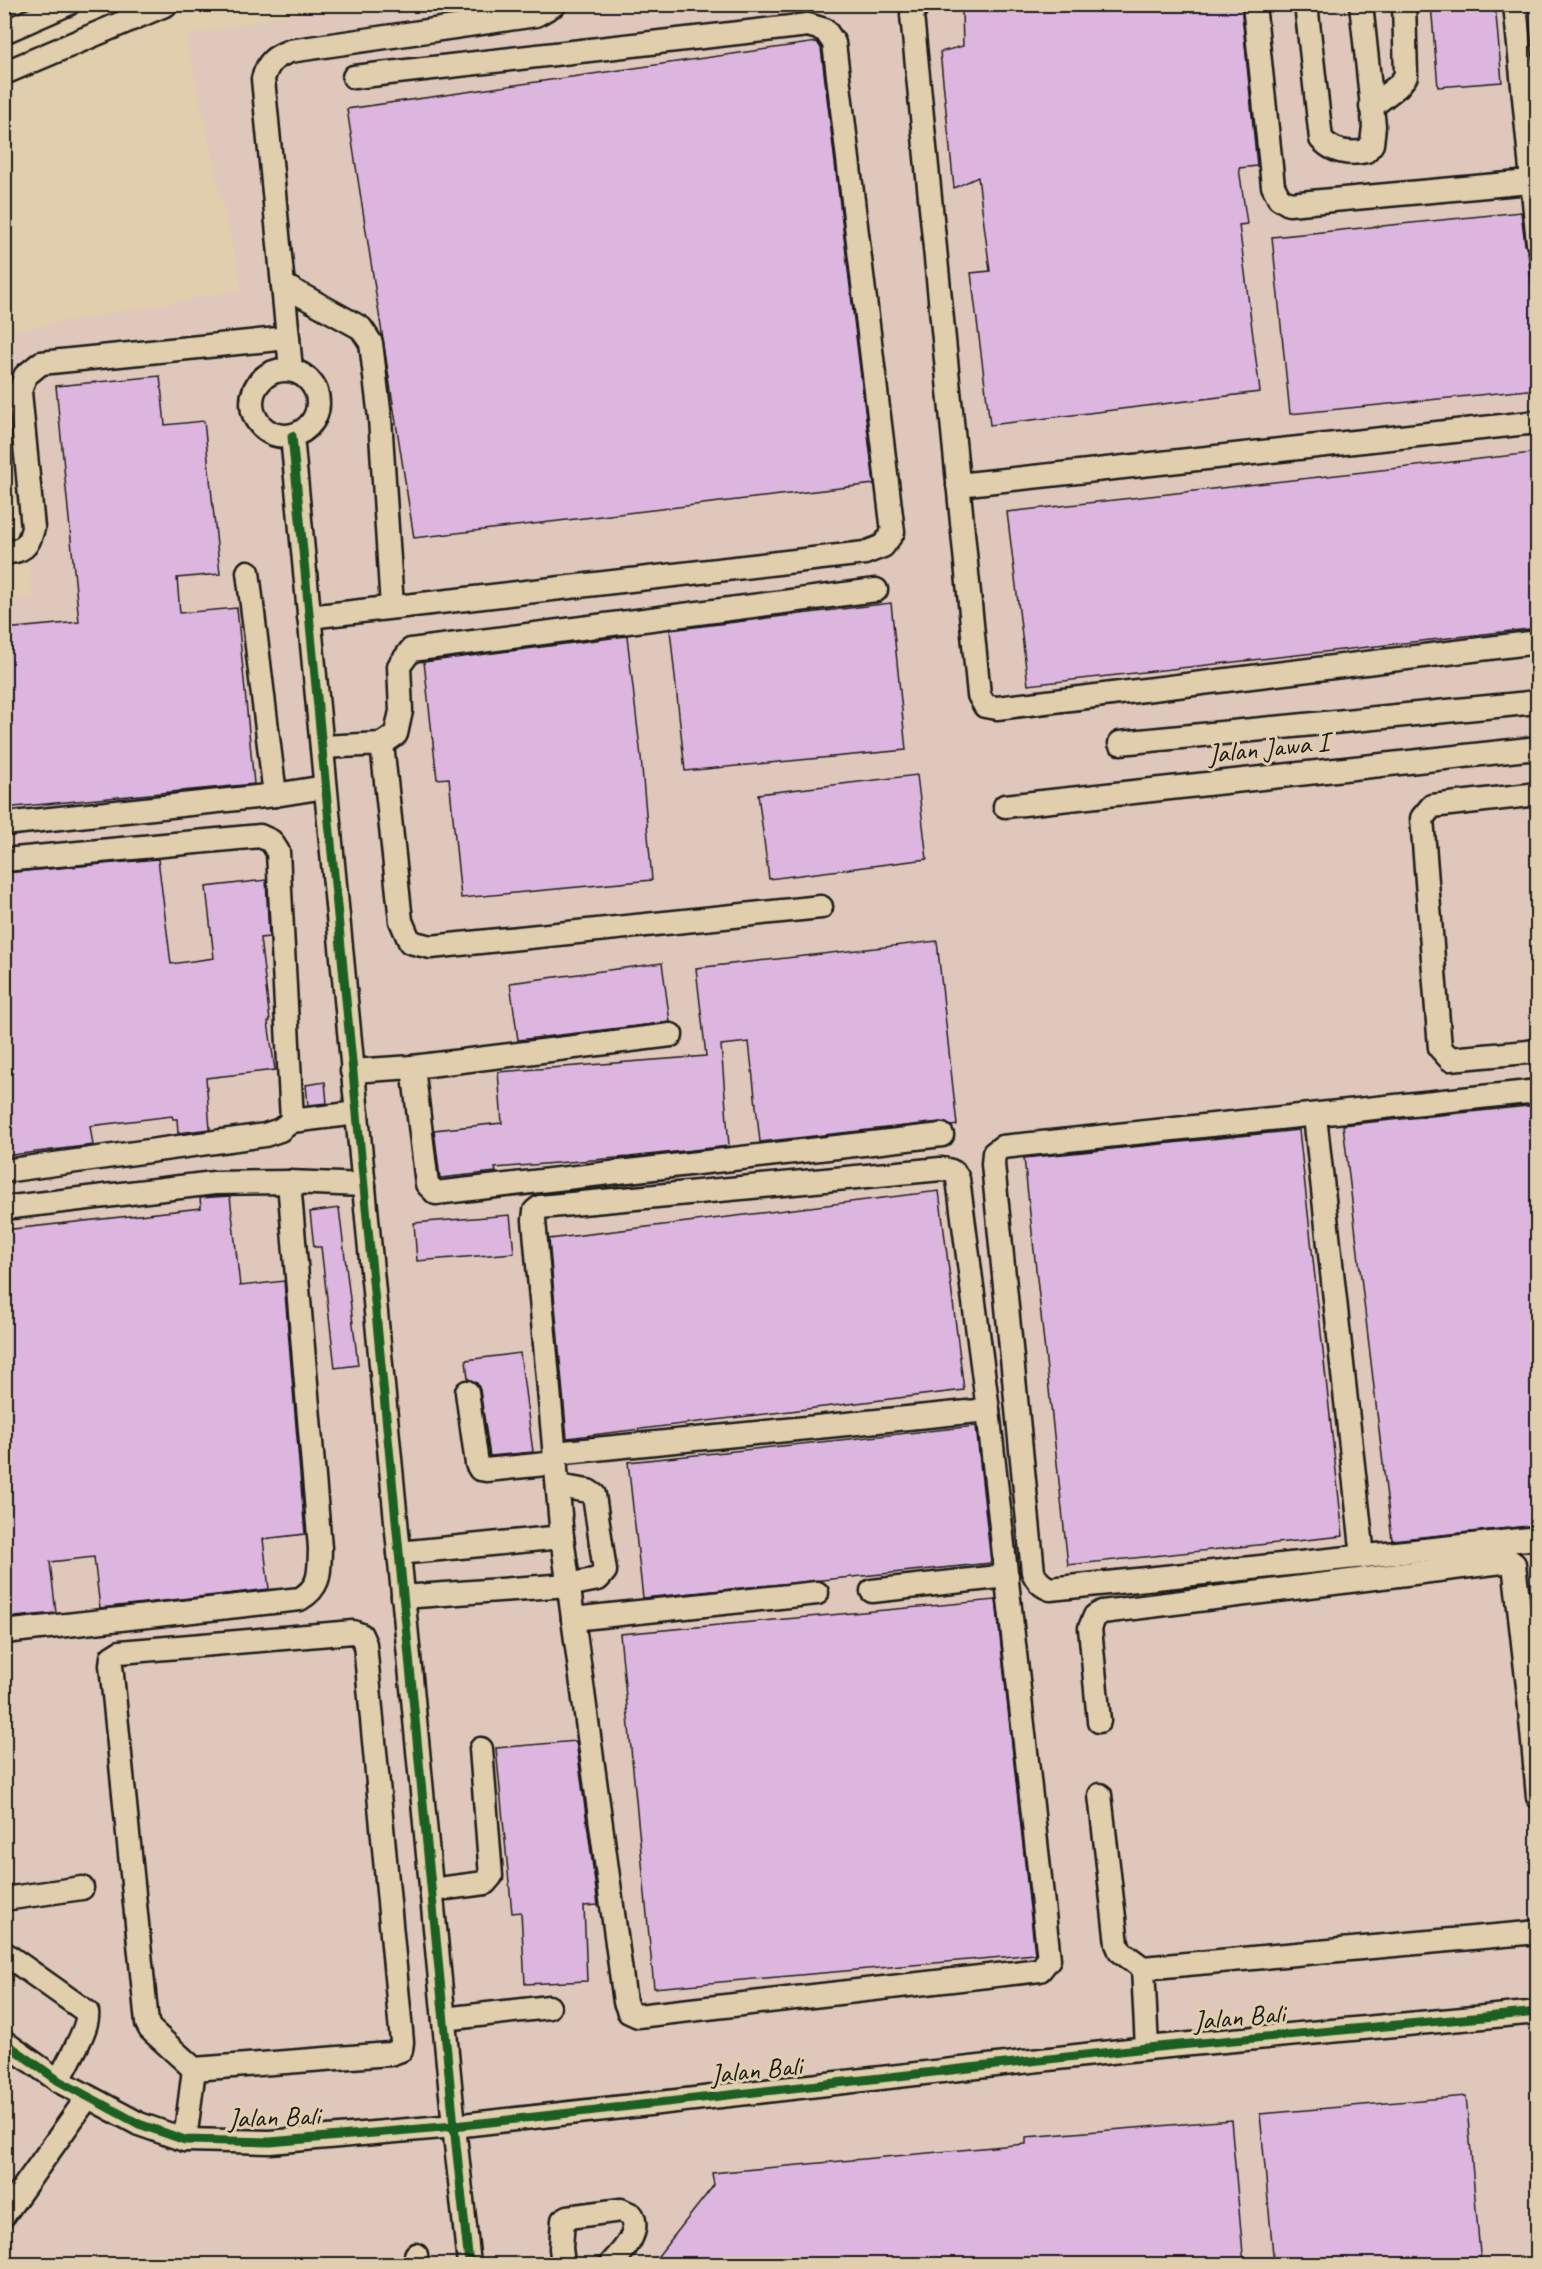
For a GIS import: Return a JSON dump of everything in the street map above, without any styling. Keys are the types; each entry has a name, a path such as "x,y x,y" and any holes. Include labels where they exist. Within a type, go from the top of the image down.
{"street":[{"path":"4,73 167,4"},
{"path":"291,369 263,79 266,68 273,58 290,51 536,15 555,4"},
{"path":"918,4 912,15 979,695 985,706 997,708 1538,642"},
{"path":"1254,4 1273,186 1279,198 1289,204 1530,182"},
{"path":"1306,4 1321,139 1336,151 1366,151 1372,144 1374,126 1361,4"},
{"path":"1371,107 1398,86 1406,76 1404,4"},
{"path":"1515,4 1530,182 1538,243"},
{"path":"4,32 58,8 64,48"},
{"path":"309,617 865,553 883,546 893,532 834,43 825,30 808,25 354,77"},
{"path":"283,285 361,328 371,343 380,418 392,607"},
{"path":"4,553 20,550 30,542 33,528 20,392 25,375 40,363 288,338"},
{"path":"291,369 307,376 314,386 319,406 310,426 305,431 292,436 277,436 268,432 253,412 255,388 262,378 273,371 291,369"},
{"path":"958,485 1538,422"},
{"path":"292,436 469,2265"},
{"path":"248,572 275,795"},
{"path":"322,747 382,744 396,734 401,711 399,666 411,650 876,590"},
{"path":"1120,743 1538,702"},
{"path":"382,744 401,921 410,942 431,947 821,907"},
{"name":"Jalan Jawa I","path":"1005,806 1538,748"},
{"path":"4,824 275,795 325,787"},
{"path":"1538,794 1432,806 1422,818 1440,1048 1450,1059 1538,1051"},
{"path":"4,860 260,836 271,841 278,852 292,1121"},
{"path":"352,1071 413,1068 671,1035"},
{"path":"413,1068 427,1184 435,1193 942,1135"},
{"path":"1538,1091 1002,1147 994,1153 993,1164 1033,1572 1037,1580 1050,1589 1538,1538"},
{"path":"4,1171 265,1135 280,1130 292,1121 357,1113"},
{"path":"1315,1116 1363,1557"},
{"path":"941,1169 950,1170 956,1174 988,1410 1007,1576 1049,1959 1046,1965 1040,1970 638,2016 629,2012 625,2002 568,1585 555,1458 534,1220 535,1211 540,1207 941,1169"},
{"path":"4,1208 214,1183 288,1182 364,1185"},
{"path":"4,1632 300,1599 312,1592 318,1578 320,1548 288,1182"},
{"path":"467,1392 477,1464 480,1469 486,1470 555,1458 988,1410"},
{"path":"403,1597 568,1585 598,1579 605,1571 594,1495 588,1491 558,1486"},
{"path":"399,1553 562,1537"},
{"path":"1099,1721 1090,1628 1095,1616 1102,1612 1510,1561 1514,1564 1538,1797"},
{"path":"872,1590 1007,1576"},
{"path":"573,1619 817,1593"},
{"path":"185,2140 193,2074 147,2023 112,1657 120,1652 353,1632 361,1635 364,1644 401,2050 390,2055 193,2074"},
{"path":"431,1890 485,1883 491,1876 481,1749"},
{"path":"1100,1795 1117,1944 1120,1951 1143,1968 1538,1932"},
{"path":"4,1899 82,1888"},
{"path":"4,1953 83,2007 88,2017 81,2037 63,2072"},
{"path":"1143,1968 1146,2042"},
{"path":"444,2019 549,2007"},
{"name":"Jalan Bali","path":"4,2042 63,2072 83,2104 185,2140 270,2142 454,2126 1146,2042 1538,2012"},
{"path":"4,2215 83,2104"},
{"path":"563,2265 561,2248 563,2220 568,2217 621,2210 632,2215 635,2223 629,2244 611,2265"}],"shaded area":[{"path":"341,4 1537,5 1537,2264 5,2264 4,602 33,597 5,379 5,332 242,290 186,36"}],"building":[{"path":"1018,4 1241,4 1257,166 1239,168 1247,224 1239,225 1260,392 990,425 971,273 990,271 978,177 954,188 940,52 963,46 962,11"},
{"path":"1431,4 1495,4 1502,82 1438,87"},
{"path":"817,42 821,48 874,484 414,538 347,109"},
{"path":"1521,212 1538,342 1538,389 1290,414 1272,237"},
{"path":"160,376 165,425 204,421 220,574 177,578 180,613 237,608 254,784 4,808 4,629 79,622 56,386"},
{"path":"1532,453 1538,498 1538,628 1028,685 1007,512"},
{"path":"891,603 906,750 685,771 670,630"},
{"path":"627,636 652,880 461,898 449,778 437,779 424,662"},
{"path":"917,775 927,859 769,879 758,794"},
{"path":"158,859 171,964 214,958 206,887 266,880 269,937 260,938 275,1070 206,1078 210,1129 178,1133 177,1119 173,1119 172,1116 90,1126 93,1145 4,1156 4,873"},
{"path":"937,941 957,1125 952,1126 940,1122 760,1142 749,1042 721,1045 729,1146 495,1168 496,1172 440,1178 434,1130 502,1123 498,1072 706,1056 696,968"},
{"path":"662,963 670,1022 518,1040 510,983"},
{"path":"325,1082 327,1103 308,1105 306,1085"},
{"path":"1538,1105 1538,1525 1392,1540 1343,1125"},
{"path":"1299,1130 1343,1536 1068,1565 1024,1158"},
{"path":"939,1191 964,1390 567,1438 549,1239"},
{"path":"230,1196 240,1286 284,1281 305,1534 263,1539 269,1589 100,1608 94,1557 50,1562 56,1613 4,1618 4,1230 201,1208 200,1198"},
{"path":"339,1208 358,1365 335,1368 321,1247 314,1247 310,1212"},
{"path":"510,1215 514,1253 417,1261 414,1223"},
{"path":"520,1353 533,1452 490,1456 480,1390 477,1383 468,1379 466,1360"},
{"path":"976,1426 991,1563 643,1598 628,1462"},
{"path":"996,1600 1035,1954 654,1988 620,1634"},
{"path":"576,1741 598,1905 584,1906 587,1981 525,1984 521,1912 512,1913 496,1748"},
{"path":"1466,2096 1481,2265 1274,2265 1260,2114"},
{"path":"1231,2120 1244,2265 651,2265 714,2185 712,2173 1026,2144 1026,2137"}],"cycle path":[{"path":"292,436 469,2264"},
{"path":"4,2042 59,2081 139,2124 185,2140 270,2142 454,2126 1147,2048 1538,2012"}]}
